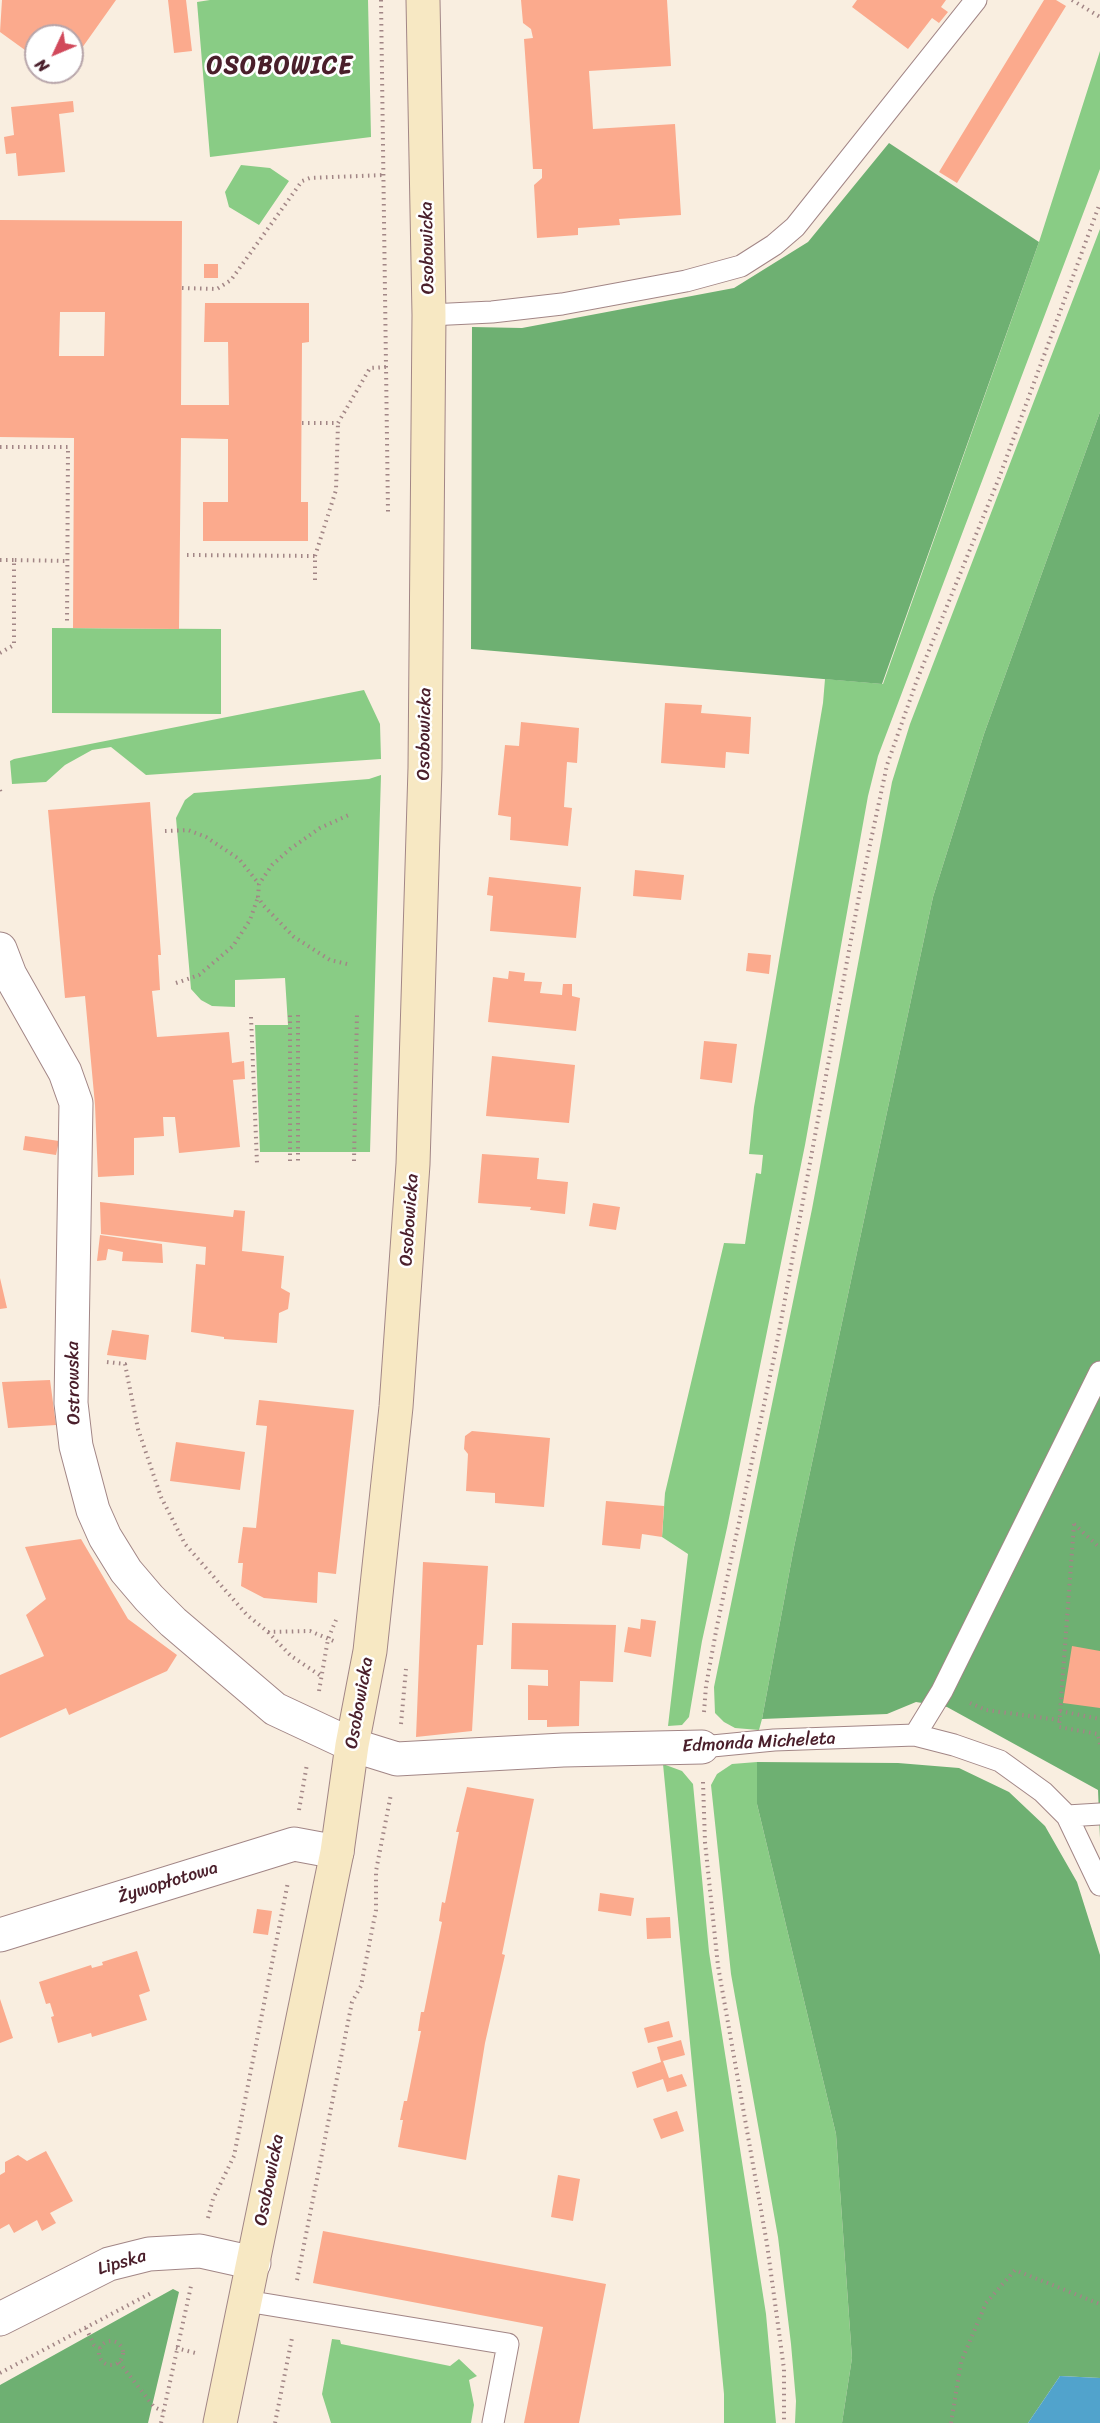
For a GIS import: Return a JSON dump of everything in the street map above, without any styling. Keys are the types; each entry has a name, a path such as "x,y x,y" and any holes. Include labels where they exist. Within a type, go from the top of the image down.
{"street":[{"name":"Osobowicka","path":"220,2423 337,1852 352,1745 370,1651 396,1407 413,1176 424,768 429,315 423,0"},
{"name":"Ostrowska","path":"0,950 10,975 65,1072 76,1103 71,1403 79,1457 93,1510 105,1537 126,1570 173,1622 275,1709 352,1745"},
{"name":"Edmonda Micheleta","path":"352,1745 397,1759 415,1760 563,1750 702,1747"},
{"name":"Żywopłotowa","path":"0,1935 294,1844 337,1852"},
{"name":"Lipska","path":"0,2319 109,2264 149,2254 200,2251 254,2263"}],"lane":[{"path":"429,315 492,312 562,304 686,281 741,266 774,245 795,227 976,0"},
{"path":"915,1736 942,1691 1100,1372"},
{"name":"Edmonda Micheleta","path":"702,1747 774,1740 915,1736 954,1745 1000,1761 1043,1792 1067,1816 1100,1885"},
{"path":"1067,1816 1100,1814"},
{"path":"246,2301 508,2344 493,2423"}],"path":[{"path":"315,580 315,556 336,490 338,423 370,368 387,367 381,0"},
{"path":"1072,0 1100,17"},
{"path":"182,288 217,289 231,280 302,181 310,178 384,175"},
{"path":"784,2423 784,2369 769,2256 718,1966 705,1842 702,1747 708,1676 776,1348 859,896 887,765 917,680 999,477 1100,203"},
{"path":"302,423 338,423"},
{"path":"0,447 69,447 67,625"},
{"path":"187,555 315,556"},
{"path":"0,560 68,561"},
{"path":"0,653 14,645 14,561"},
{"path":"176,983 199,975 233,946 250,920 258,897 259,884 272,865 320,828 351,814"},
{"path":"165,831 188,830 206,837 239,859 259,884"},
{"path":"258,897 262,905 294,937 330,960 346,964"},
{"path":"354,1161 357,1012"},
{"path":"290,1015 290,1161"},
{"path":"298,1015 298,1161"},
{"path":"252,1017 257,1163"},
{"path":"73,1358 125,1364 138,1429 158,1487 185,1544 247,1615 268,1632 291,1656 321,1676"},
{"path":"1100,1548 1074,1524 1059,1720 1059,1727 1098,1734 1100,1744"},
{"path":"268,1632 310,1631 328,1638"},
{"path":"400,1729 406,1664"},
{"path":"942,1691 986,1710 1059,1720"},
{"path":"1060,1711 1100,1719"},
{"path":"297,1821 309,1755"},
{"path":"275,2423 294,2328 291,2310 352,2002 361,1986 376,1910 376,1871 392,1791"},
{"path":"206,2225 213,2199 237,2145 290,1873"},
{"path":"951,2423 961,2362 986,2303 1015,2270 1100,2304"},
{"path":"161,2423 192,2281"},
{"path":"181,2285 190,2288"},
{"path":"0,2373 162,2288"},
{"path":"86,2328 94,2345 100,2348"},
{"path":"106,2342 114,2342 121,2347 123,2355 119,2362 111,2365 104,2363 99,2356 100,2348 106,2342"},
{"path":"119,2362 154,2406 163,2411"}],"green space":[{"path":"210,0 368,0 371,137 210,157 197,2"},
{"path":"1100,51 1100,169 878,756 868,796 805,1145 702,1641 689,1717 682,1725 668,1726 688,1554 662,1537 665,1493 724,1243 745,1244 756,1173 761,1174 763,1155 749,1154 754,1107 823,703 825,679 883,684 1039,242"},
{"path":"889,143 1039,242 882,684 471,649 472,327 522,328 734,288 808,242"},
{"path":"241,165 270,168 289,181 259,225 229,207 225,192"},
{"path":"1100,229 1100,412 984,734 933,897 794,1547 762,1719 759,1730 735,1728 715,1713 714,1687 812,1209 892,782 910,724"},
{"path":"1100,412 1100,1838 1098,1790 947,1707 916,1702 887,1714 762,1719 794,1547 933,897 984,734"},
{"path":"52,628 221,629 221,714 52,713"},
{"path":"364,690 380,724 381,759 146,775 111,747 92,750 65,765 46,782 12,784 10,761 14,759"},
{"path":"381,775 370,1152 260,1152 255,1025 288,1025 285,978 235,980 235,1007 212,1006 201,1000 191,989 176,818 185,800 194,793 369,779"},
{"path":"757,1762 757,1804 836,2134 852,2358 842,2423 795,2423 796,2401 791,2344 778,2237 731,1974 711,1785 717,1774 732,1764"},
{"path":"757,1762 898,1763 959,1768 1009,1792 1045,1826 1077,1882 1100,1955 1100,2378 1060,2376 1028,2423 842,2423 852,2358 836,2134 757,1804"},
{"path":"663,1764 682,1771 693,1784 709,1952 766,2314 776,2423 724,2423 724,2394"},
{"path":"173,2289 179,2292 148,2423 0,2423 0,2385"},
{"path":"332,2339 340,2340 341,2344 450,2366 459,2359 477,2376 469,2380 474,2405 471,2423 331,2423 322,2394"}],"water":[{"path":"1060,2376 1100,2378 1100,2423 1028,2423"}],"building":[{"path":"2,0 116,0 84,45 84,24 24,24 24,49 0,32"},
{"path":"168,0 186,0 192,51 174,53"},
{"path":"521,0 667,0 671,66 589,71 593,129 675,124 681,215 619,219 620,225 578,228 578,235 537,238 534,185 542,178 542,169 533,169 524,39 533,38 531,29 523,23"},
{"path":"857,0 946,0 941,7 948,12 939,23 932,18 908,49 852,7"},
{"path":"1044,0 1056,0 1066,6 957,183 939,172"},
{"path":"73,101 74,112 59,114 65,172 18,176 16,153 6,154 4,137 14,135 11,107"},
{"path":"0,220 182,221 181,405 229,405 228,342 204,342 205,303 309,303 309,342 302,343 301,502 308,502 308,541 203,541 203,502 228,502 228,439 181,438 179,629 73,628 74,438 0,437","holes":["60,312 105,312 104,356 59,356"]},
{"path":"204,264 218,264 218,278 204,278"},
{"path":"665,703 702,705 701,713 751,717 749,754 726,752 725,768 661,763"},
{"path":"521,722 579,728 577,763 567,762 564,807 572,808 568,846 510,840 511,817 498,815 505,745 519,746"},
{"path":"150,802 161,955 158,955 160,990 152,991 157,1037 229,1032 232,1063 244,1061 245,1079 233,1080 240,1147 179,1153 175,1117 163,1117 164,1136 134,1138 134,1175 98,1177 95,1105 85,996 65,998 48,810"},
{"path":"635,870 684,875 681,900 633,896"},
{"path":"489,877 581,887 576,938 490,931 493,896 487,895"},
{"path":"748,953 771,955 769,974 746,971"},
{"path":"509,971 525,973 524,981 542,982 540,993 562,995 563,984 572,984 572,996 580,998 576,1031 488,1022 493,977 508,979"},
{"path":"704,1041 737,1044 732,1083 700,1079"},
{"path":"492,1056 575,1065 569,1123 486,1116"},
{"path":"25,1136 59,1141 56,1155 23,1150"},
{"path":"482,1154 539,1158 537,1179 568,1182 565,1214 530,1210 531,1207 478,1203"},
{"path":"100,1202 233,1217 234,1210 245,1211 242,1251 284,1256 281,1288 290,1293 288,1309 279,1313 277,1343 224,1339 224,1337 191,1332 196,1264 205,1265 206,1247 101,1234"},
{"path":"593,1203 620,1207 616,1230 589,1226"},
{"path":"100,1235 162,1244 163,1263 122,1261 123,1252 108,1249 106,1260 97,1261"},
{"path":"0,1278 7,1308 0,1309"},
{"path":"112,1330 149,1335 146,1360 107,1355"},
{"path":"50,1380 56,1425 8,1428 2,1382"},
{"path":"259,1400 354,1410 336,1574 318,1572 317,1603 264,1598 241,1586 243,1563 238,1563 243,1527 256,1528 267,1426 256,1425"},
{"path":"472,1431 550,1438 544,1507 495,1503 495,1493 466,1491 468,1454 464,1449 465,1436"},
{"path":"176,1442 245,1452 240,1490 170,1481"},
{"path":"606,1501 664,1506 662,1537 642,1534 640,1549 602,1545"},
{"path":"81,1539 128,1619 177,1655 167,1671 69,1715 66,1708 0,1738 0,1675 44,1656 26,1615 46,1599 25,1547"},
{"path":"423,1562 488,1566 483,1645 477,1645 472,1731 416,1737"},
{"path":"641,1619 656,1621 651,1657 624,1652 628,1627 640,1629"},
{"path":"512,1623 616,1625 613,1682 580,1681 579,1726 547,1727 547,1720 528,1720 528,1685 548,1686 548,1670 511,1669"},
{"path":"1072,1646 1100,1651 1100,1708 1063,1703"},
{"path":"467,1787 534,1799 502,1954 505,1955 485,2043 466,2160 398,2147 403,2120 400,2120 404,2101 407,2101 421,2031 418,2031 421,2012 424,2012 442,1922 439,1921 442,1902 445,1903 459,1832 456,1832"},
{"path":"600,1893 634,1898 631,1916 598,1911"},
{"path":"257,1909 272,1911 268,1935 253,1933"},
{"path":"670,1917 671,1938 647,1939 646,1918"},
{"path":"137,1951 150,1991 139,1995 147,2020 92,2037 91,2033 58,2043 50,2003 46,2004 39,1982 91,1965 92,1968 103,1965 102,1962"},
{"path":"0,1999 13,2038 0,2043"},
{"path":"669,2021 673,2037 648,2043 644,2028"},
{"path":"681,2040 685,2055 663,2061 669,2078 682,2074 687,2086 667,2092 663,2079 637,2088 632,2072 661,2062 657,2047"},
{"path":"677,2111 684,2131 661,2139 653,2119"},
{"path":"46,2151 73,2201 50,2213 56,2223 42,2231 37,2220 14,2233 9,2224 0,2229 0,2175 5,2172 5,2162 18,2155 27,2161"},
{"path":"558,2175 580,2179 573,2221 551,2217"},
{"path":"323,2231 606,2284 579,2423 524,2423 543,2327 313,2283"}],"district":[{"name":"OSOBOWICE","path":"280,67"}]}
